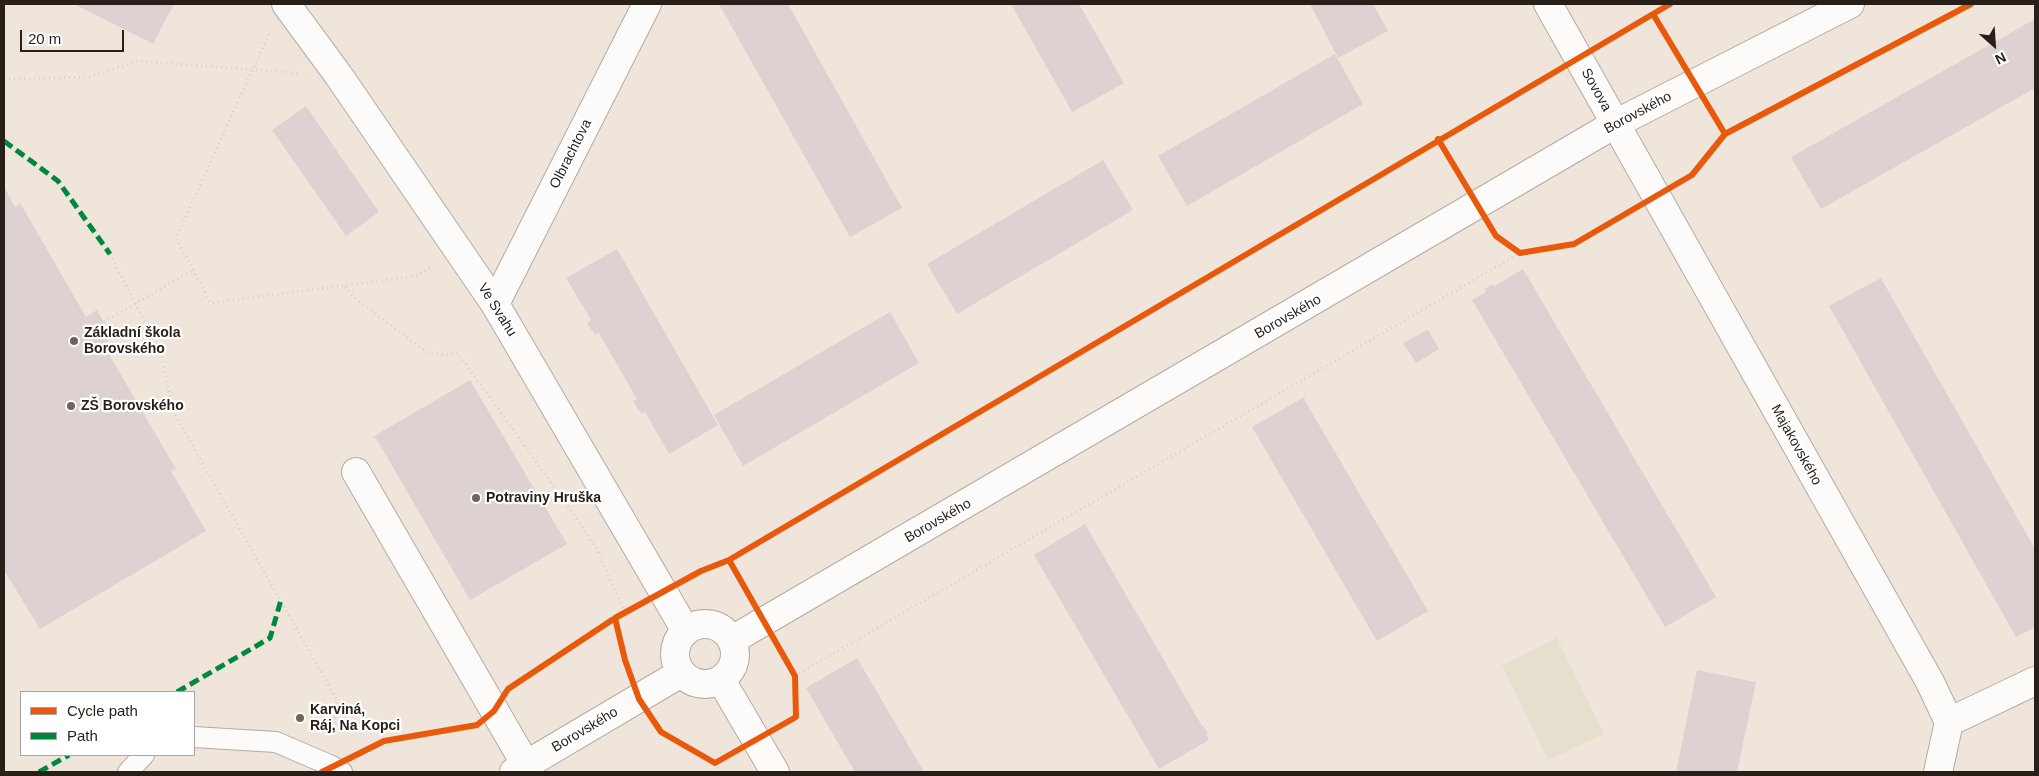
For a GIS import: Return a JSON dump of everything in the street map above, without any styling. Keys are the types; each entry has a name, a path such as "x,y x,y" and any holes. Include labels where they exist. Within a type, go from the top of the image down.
{"street":[{"name":"Ve Svahu","path":"286,4 338,76 495,304 661,591 686,630"},
{"name":"Olbrachtova","path":"495,304 647,4"},
{"name":"Sovova","path":"1548,4 1615,124"},
{"name":"Borovského","path":"732,640 1615,124 1850,4"},
{"name":"Majakovského","path":"1615,124 1930,682 1949,722"},
{"path":"356,472 520,769"},
{"path":"695,625 711,625 725,632 732,640 734,660 731,669 721,680 708,684 699,684 690,681 681,672 675,657 675,648 686,630 695,625"},
{"name":"Borovského","path":"520,769 681,672"},
{"path":"721,680 775,772"},
{"path":"1938,772 1949,722 2035,681"}],"lane":[{"path":"195,737 276,742 342,772"},
{"path":"128,772 143,756"}],"path":[{"path":"271,28 254,70 176,238 211,304 417,276 457,249"},
{"path":"4,78 90,77 138,61 338,76"},
{"path":"1512,247 1520,252"},
{"path":"795,676 1520,252 1529,251"},
{"path":"110,254 161,354 174,413 338,700 332,734 338,739"},
{"path":"104,322 193,270"},
{"path":"345,286 356,299 426,352 445,355 458,353 596,548 623,614 661,591"},
{"path":"790,668 795,676 795,684"},
{"path":"715,763 756,740"},
{"path":"707,759 715,763 720,772"}],"shaded area":[{"path":"1557,638 1604,734 1548,760 1502,665"}],"building":[{"path":"74,4 174,4 153,44"},
{"path":"719,4 788,4 902,208 850,237"},
{"path":"1011,4 1079,4 1124,83 1072,112"},
{"path":"1310,4 1373,4 1388,31 1338,58"},
{"path":"2035,19 2035,88 1821,209 1791,157"},
{"path":"1335,54 1363,104 1187,206 1158,156"},
{"path":"306,106 379,212 346,236 272,130"},
{"path":"1103,160 1133,210 957,314 927,264"},
{"name":"ZŠ Borovského","path":"4,187 15,207 20,203 86,317 97,310 113,338 103,344 176,469 171,471 206,531 40,629 4,570"},
{"path":"617,249 718,425 669,454 645,412 641,414 633,401 637,399 599,333 595,335 587,323 591,320 566,278"},
{"path":"1523,269 1716,597 1665,627 1472,300 1486,292 1484,289 1493,284 1494,286"},
{"path":"1881,278 2035,549 2035,627 2016,637 1829,306"},
{"path":"890,312 919,363 743,466 714,415"},
{"path":"1428,330 1439,349 1416,363 1403,343"},
{"path":"470,380 567,544 470,600 376,438 371,438"},
{"path":"1306,396 1304,399 1428,611 1377,641 1252,427"},
{"path":"1085,524 1208,734 1206,734 1209,740 1159,769 1034,555"},
{"path":"857,658 924,772 855,772 806,688"},
{"path":"1697,670 1756,682 1737,772 1676,772"}],"marked path":[{"path":"4,141 58,181 110,254"},
{"path":"179,691 270,638 281,600"},
{"path":"39,772 67,756"}],"cycle path":[{"path":"322,772 384,741 477,725 494,711 508,689 615,618 701,571 729,560 1670,4"},
{"path":"1438,139 1496,236 1520,253 1574,244 1692,175 1725,134 1971,4"},
{"path":"1653,14 1725,134"},
{"path":"615,618 625,660 639,699 661,732 715,763 796,717 795,676 729,560"}],"place":[{"name":"Základní škola Borovského","path":"74,341"},
{"name":"ZŠ Borovského","path":"71,406"},
{"name":"Potraviny Hruška","path":"476,498"},
{"name":"Karviná, Ráj, Na Kopci","path":"300,718"}]}
